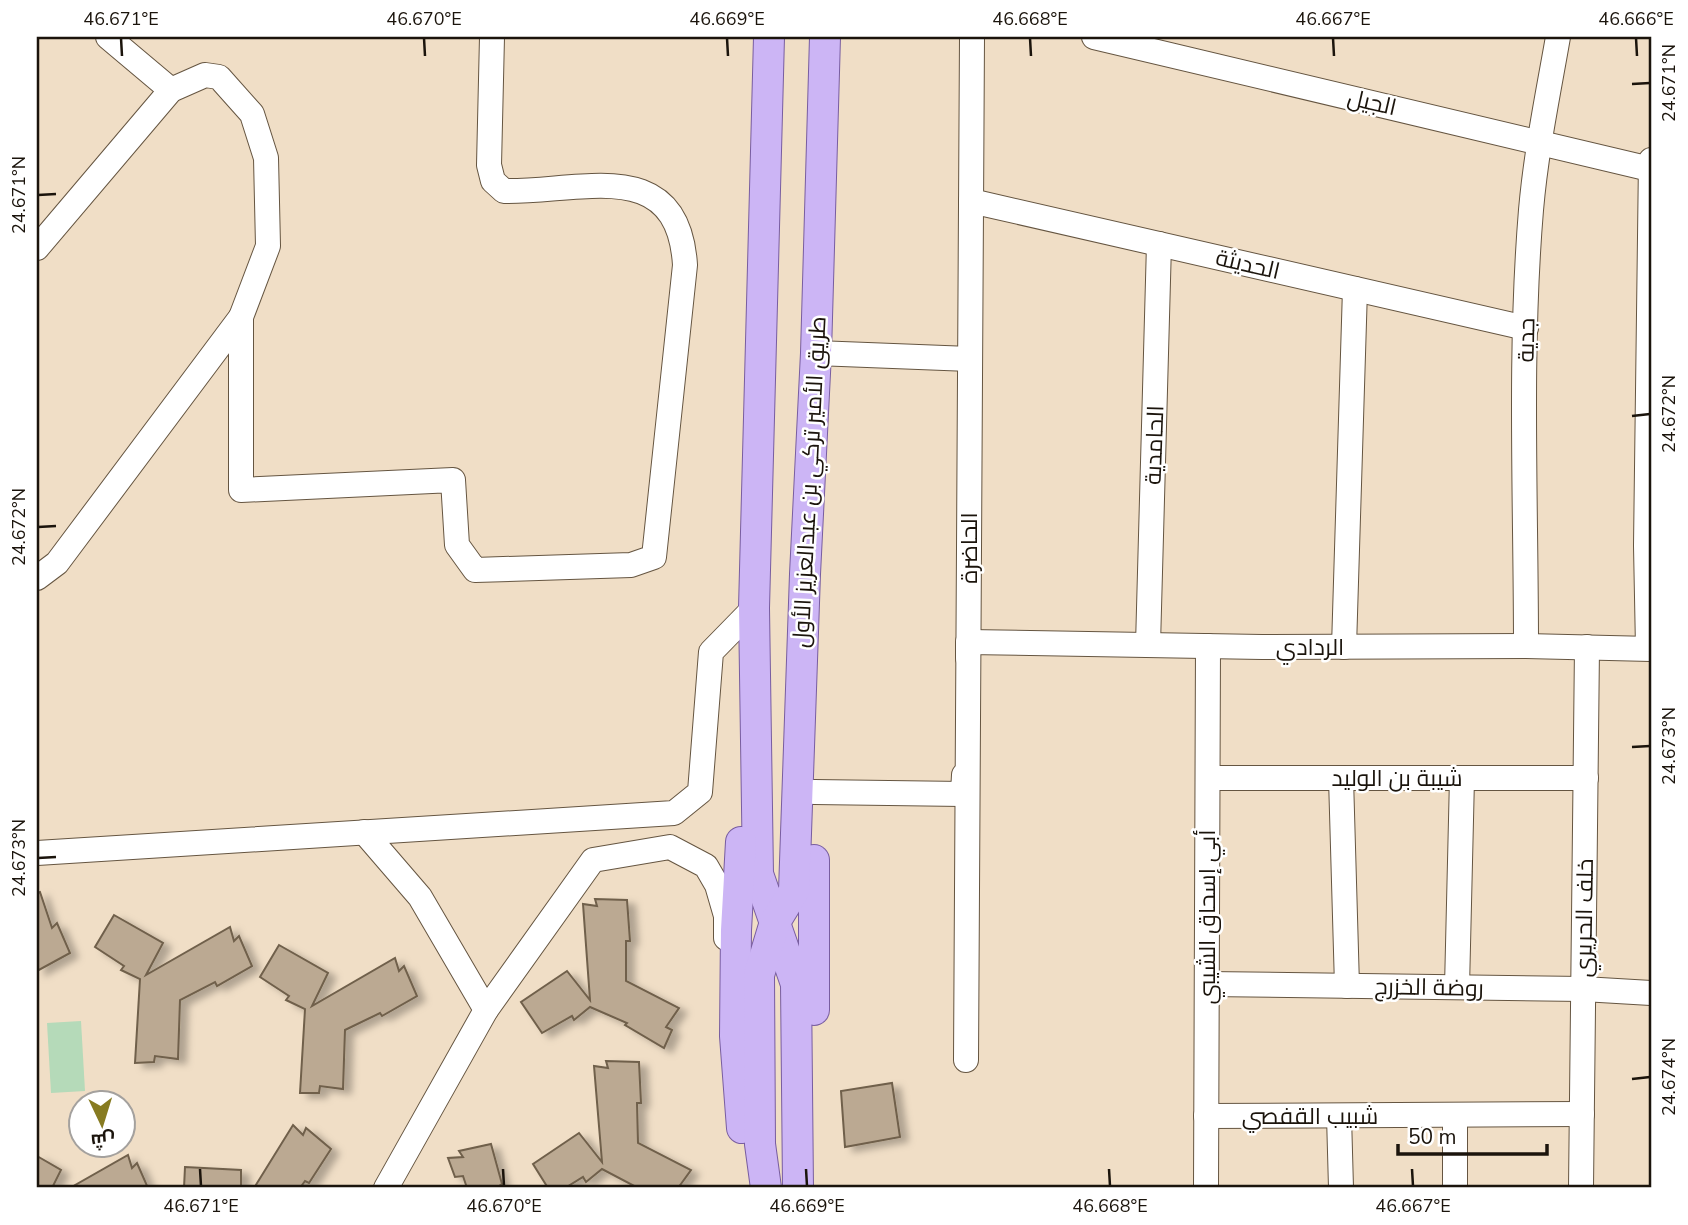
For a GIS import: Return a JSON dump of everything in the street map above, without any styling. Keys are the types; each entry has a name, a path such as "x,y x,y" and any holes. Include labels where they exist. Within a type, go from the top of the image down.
{"main road":[{"name":"طريق الأمير تركي بن عبدالعزيز الأول","path":"769,37 754,608 758,874 796,984 799,1188"},
{"name":"طريق الأمير تركي بن عبدالعزيز الأول","path":"766,1188 760,1144 760,975 775,922 794,891 816,353 824,46"},
{"path":"805,574 814,685 814,1150 818,1188"},
{"path":"746,1188 735,1035 736,930 754,608"}],"street":[{"path":"108,37 171,90"},
{"path":"241,317 241,490 453,480 457,545 475,570 631,565 654,557 685,265 684,243 669,210 638,190 616,185 504,191 493,181 489,165 492,37"},
{"name":"الحاضرة","path":"966,1060 972,37"},
{"name":"الجيل","path":"1094,37 1539,142 1651,164"},
{"name":"جدية","path":"1527,646 1526,328 1531,210 1539,142 1558,37"},
{"path":"37,248 171,90 205,75 219,78 253,114 267,158 268,246 241,317 57,564 37,578"},
{"path":"1650,648 1646,533 1651,164"},
{"name":"الحديثة","path":"971,201 1526,328"},
{"name":"الحامدية","path":"1148,645 1159,244"},
{"path":"1344,647 1356,289"},
{"path":"816,353 970,359"},
{"path":"37,853 674,813 700,792 711,652 754,608"},
{"path":"814,792 963,794 968,642"},
{"name":"الردادي","path":"968,642 1650,648"},
{"name":"أبي إسحاق الشيبي","path":"1206,1188 1208,646"},
{"name":"خلف الحريري","path":"1581,1188 1587,647"},
{"name":"شيبة بن الوليد","path":"1208,778 1586,778"},
{"path":"1341,778 1347,986"},
{"path":"1457,987 1462,778"},
{"path":"364,832 420,897 486,1010"},
{"path":"386,1188 486,1010 593,860 670,847 706,866 717,885 726,916 726,978 735,1035"},
{"name":"روضة الخزرج","path":"1207,984 1583,989 1651,993"},
{"name":"شبيب القفصي","path":"1206,1116 1582,1114"},
{"path":"1455,1115 1455,1188"},
{"path":"1339,1116 1341,1188"}],"green space":[{"path":"81,1021 85,1088 66,1088 66,1092 51,1093 47,1023"}],"building":[{"path":"40,892 52,928 57,923 70,953 37,971 37,893"},
{"path":"595,899 627,900 630,941 626,941 626,981 679,1008 666,1027 672,1030 664,1048 625,1025 627,1023 590,1007 574,1020 572,1016 542,1033 521,1002 567,971 590,1000 583,904 597,906"},
{"path":"114,915 163,943 146,975 230,927 234,941 239,936 252,966 217,986 215,982 180,1000 178,1059 155,1056 154,1062 135,1063 140,979 121,970 124,966 95,947"},
{"path":"279,945 328,973 312,1006 395,958 399,971 404,966 417,996 382,1016 380,1013 345,1030 343,1089 320,1086 319,1093 300,1093 305,1009 286,1000 289,996 260,977"},
{"path":"606,1061 639,1062 641,1103 637,1103 638,1143 691,1170 678,1188 638,1188 602,1169 586,1182 583,1177 565,1188 548,1188 533,1164 579,1133 602,1162 594,1066 608,1068"},
{"path":"892,1083 900,1137 845,1147 841,1091"},
{"path":"293,1125 303,1135 306,1128 331,1149 309,1183 305,1181 300,1188 254,1188"},
{"path":"491,1144 502,1184 499,1188 467,1188 463,1176 455,1177 448,1158 463,1157 459,1151"},
{"path":"37,1156 61,1170 52,1188 37,1188"},
{"path":"123,1158 129,1158 132,1168 137,1163 148,1188 70,1188"},
{"path":"185,1167 241,1170 241,1188 184,1188"}]}
